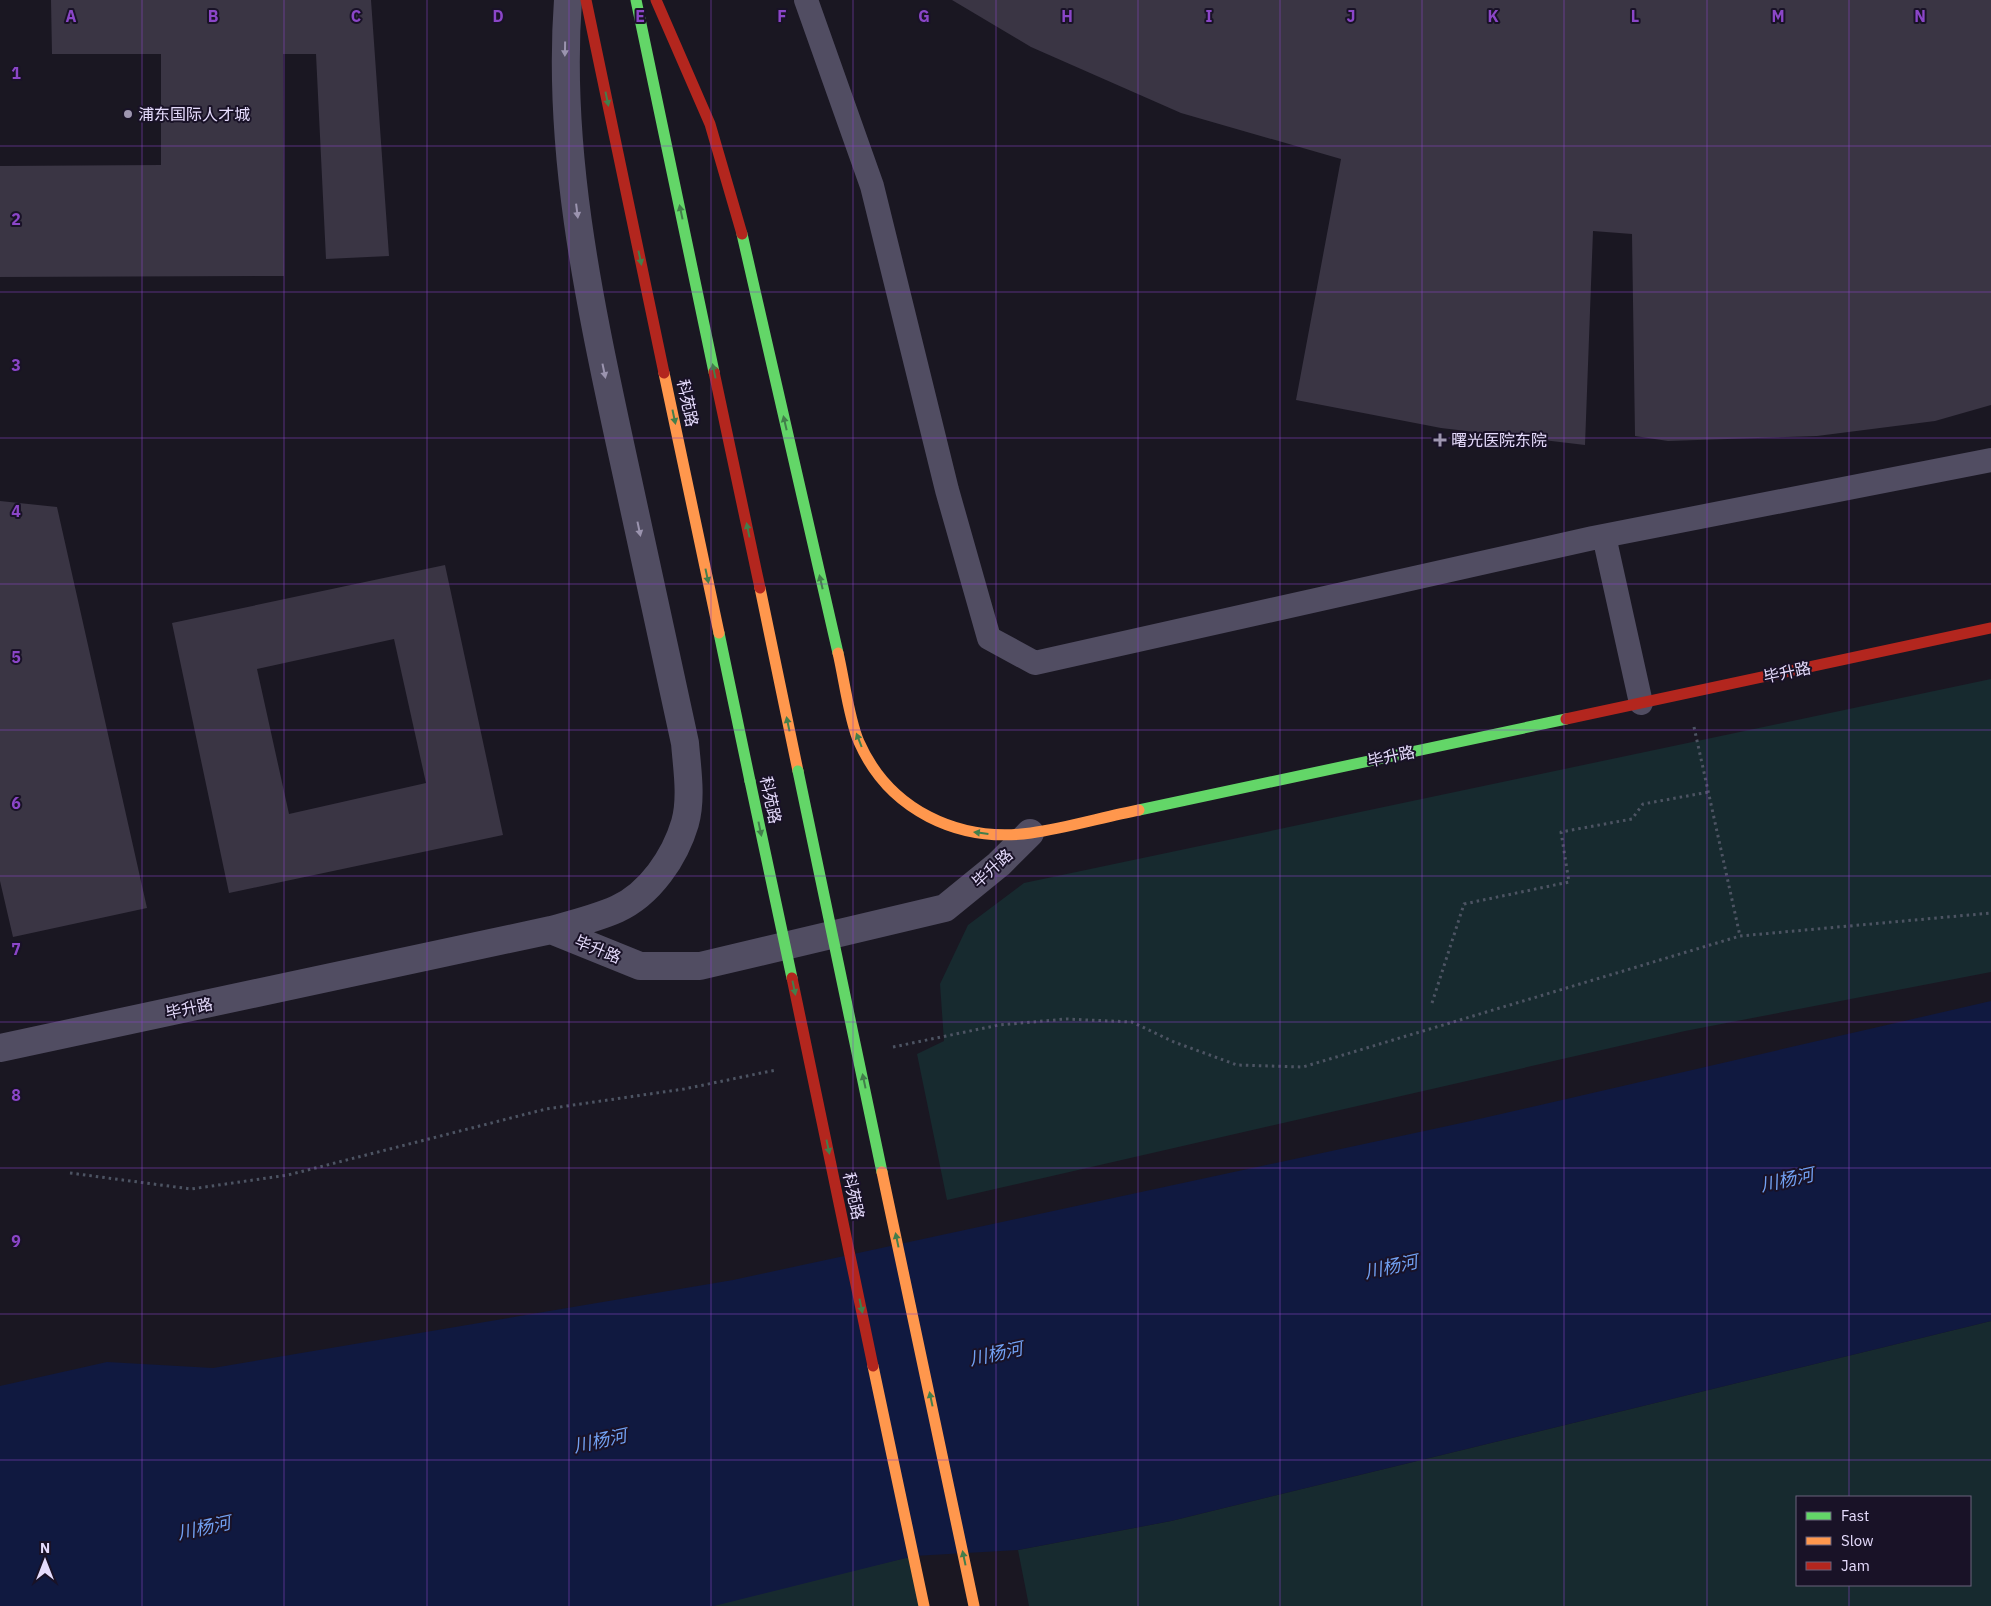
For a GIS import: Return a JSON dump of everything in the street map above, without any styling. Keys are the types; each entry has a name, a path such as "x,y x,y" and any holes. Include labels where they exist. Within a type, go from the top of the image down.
{"street":[{"path":"551,930 618,908 650,886 670,856 685,823 688,786 685,743 598,342 580,239 568,144 565,47 568,0"},
{"name":"科苑路","path":"586,0 924,1606"},
{"name":"科苑路","path":"636,0 974,1606"},
{"path":"656,0 710,124 739,222 858,740 875,773 897,796 929,818 980,834 1030,833"},
{"name":"毕升路","path":"0,1048 551,930 640,966 700,966 945,908 999,864 1030,833 1991,628"}],"lane":[{"path":"806,0 872,186 946,490 989,638 1035,663 1604,536 1991,460"},
{"path":"1604,536 1641,703"}],"path":[{"path":"1687,693 1740,936"},
{"path":"1432,1003 1464,904 1569,882 1561,832 1632,819 1643,804 1709,792"},
{"path":"884,1048 998,1025 1075,1020 1132,1022 1174,1042 1237,1065 1303,1067 1740,936 1991,913"},
{"path":"70,1172 191,1189 288,1175 546,1109 684,1089 779,1070"}],"green space":[{"path":"1991,679 1991,972 1685,1031 947,1200 917,1054 944,1041 940,984 968,925 1024,883"},
{"path":"1991,1321 1991,1606 1029,1606 1018,1550 1171,1521"},
{"path":"914,1556 924,1606 702,1606"}],"water":[{"name":"川杨河","path":"1991,1001 1991,1321 1171,1521 1018,1550 914,1556 714,1606 0,1606 0,1386 107,1362 213,1368 733,1280 1466,1122"}],"building":[{"path":"51,0 371,0 389,256 326,259 316,54 283,54 284,276 0,277 0,166 161,165 161,54 52,54"},
{"path":"952,0 1991,0 1991,405 1935,421 1817,436 1668,441 1635,436 1632,234 1593,231 1585,445 1441,428 1296,400 1341,159 1181,113 1031,47"},
{"path":"0,501 57,507 147,908 13,937 0,881"},
{"path":"445,565 503,835 229,893 172,623","holes":["394,639 426,783 289,814 257,669"]}],"traffic: fast":[{"path":"636,0 714,372"},
{"path":"742,234 838,653"},
{"path":"719,633 750,781"},
{"path":"1139,810 1566,719"},
{"path":"798,771 882,1172"},
{"path":"750,781 792,978"}],"traffic: slow":[{"path":"664,373 719,633"},
{"path":"760,588 798,771"},
{"path":"838,653 855,733 872,766 888,786 907,803 929,817 952,827 978,833 1004,835 1044,831 1139,810"},
{"path":"882,1172 974,1606"},
{"path":"873,1366 924,1606"}],"traffic: jam":[{"path":"586,0 664,373"},
{"path":"656,0 710,124 742,234"},
{"path":"714,372 760,588"},
{"path":"1566,719 1991,628"},
{"path":"792,978 873,1366"}],"place":[{"name":"浦东国际人才城","path":"128,114"},
{"name":"曙光医院东院","path":"1440,440"}]}
